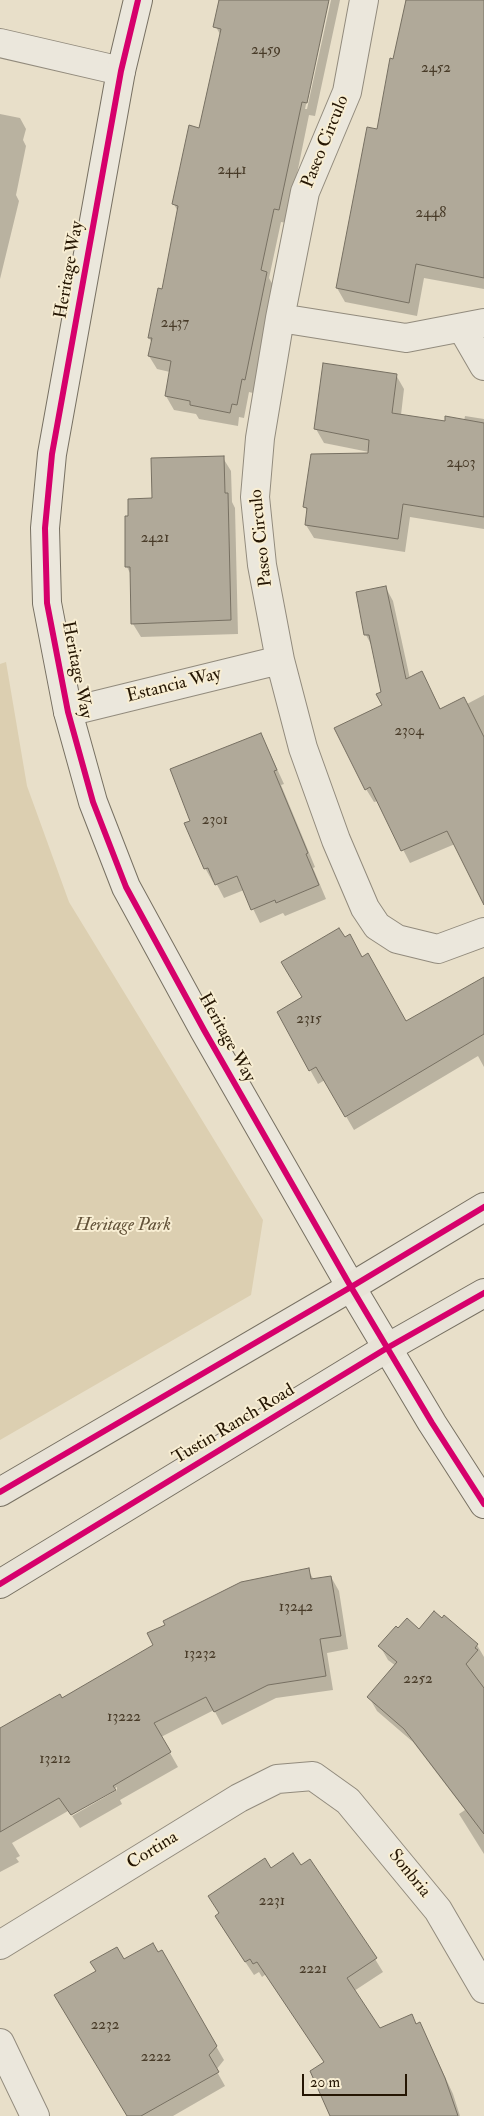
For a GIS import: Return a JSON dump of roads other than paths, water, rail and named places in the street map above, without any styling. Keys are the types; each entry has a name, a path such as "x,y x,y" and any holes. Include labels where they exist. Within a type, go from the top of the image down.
{"main road":[{"path":"0,1492 351,1288 484,1206"},
{"name":"Tustin Ranch Road","path":"0,1584 387,1348 484,1293"}],"street":[{"name":"Heritage Way","path":"138,0 122,71 52,454 45,528 47,603 68,712 93,802 126,887 204,1030 351,1288 484,1504"},
{"name":"Paseo Circulo","path":"364,0 347,92 305,192 280,318 260,438 255,497 262,565 280,660 303,748 336,840 366,908 377,926 397,939 438,949 484,932"},
{"path":"0,43 122,71"},
{"path":"280,318 406,338 473,325 484,366"},
{"name":"Estancia Way","path":"68,712 280,660"},
{"name":"Cortina","path":"0,1945 238,1798 277,1778 313,1776"},
{"name":"Sonbria","path":"313,1776 348,1801 432,1902 484,1989"},
{"path":"0,2043 34,2116"}],"park label":[{"name":"Heritage Park","path":"123,1226"}]}
